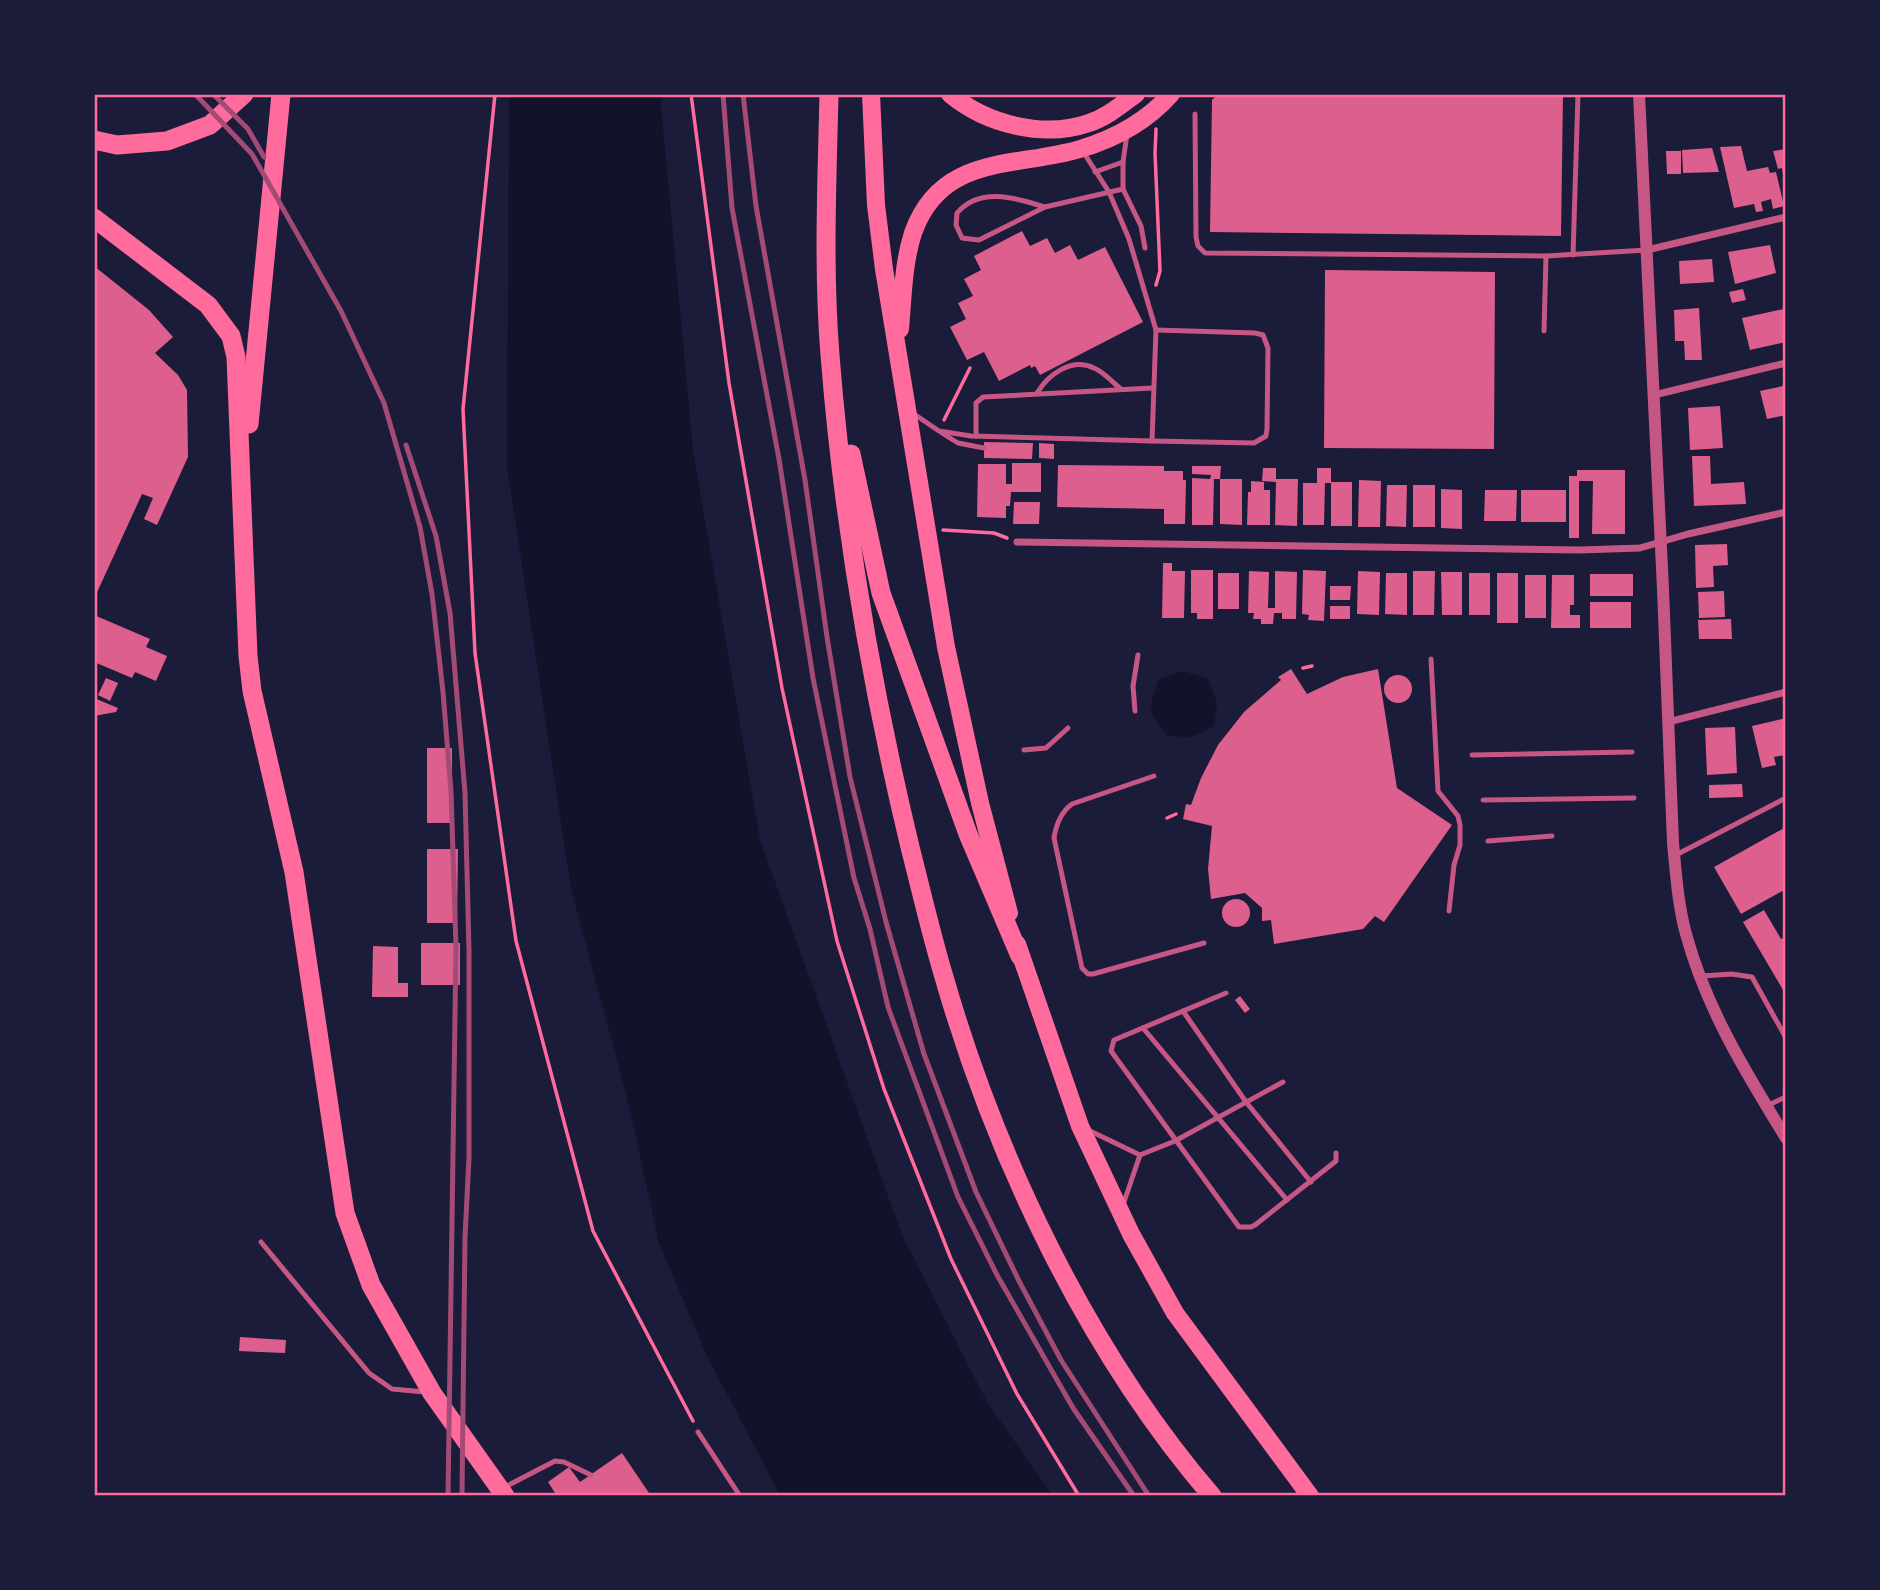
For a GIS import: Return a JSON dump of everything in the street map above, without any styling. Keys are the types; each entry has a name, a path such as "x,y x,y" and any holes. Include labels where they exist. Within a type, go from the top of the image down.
{"highway":[{"path":"94,140 117,145 167,141 209,125 244,94"},
{"path":"242,498 281,94"},
{"path":"829,94 826,217 830,352 844,489 859,601 886,747 944,978 1003,1145 1047,1241 1104,1346 1175,1453 1212,1496"},
{"path":"871,94 876,205 926,529 958,706 1020,956"},
{"path":"950,94 964,106 996,121 1032,129 1089,124 1111,113 1136,94"},
{"path":"898,360 905,264 914,231 926,208 942,189 964,175 983,168 1082,149 1128,128 1160,107 1171,94"},
{"path":"94,218 208,305 231,336 236,358 247,656 252,691 294,872 345,1213 371,1285 432,1393 503,1492"},
{"path":"830,352 881,593 968,834 1020,956 1080,1126 1120,1213 1175,1313 1310,1496"}],"street":[{"path":"1639,94 1674,856 1686,933 1699,976 1712,1006 1786,1138"},
{"path":"1647,250 1786,217"},
{"path":"1654,395 1786,363"},
{"path":"1017,542 1580,551 1640,548 1688,534 1786,512"},
{"path":"1668,722 1786,692"}],"lane":[{"path":"1573,255 1578,94"},
{"path":"1195,114 1196,237 1198,246 1205,253 1546,256 1647,250"},
{"path":"1128,128 1123,162 1123,189 1141,226 1145,248"},
{"path":"1082,149 1109,192 1129,239 1156,330 1152,441"},
{"path":"1095,172 1123,162"},
{"path":"1045,207 1008,197 977,198 957,213 957,231 962,238 979,240 1045,207 1123,189"},
{"path":"1544,331 1546,256"},
{"path":"939,431 976,436 1254,443 1266,436 1268,348 1263,335 1156,330"},
{"path":"1037,393 1053,374 1080,365 1094,368 1121,389"},
{"path":"976,436 976,403 979,399 1037,393 1152,388"},
{"path":"909,410 958,443 984,448"},
{"path":"1135,710 1133,686 1138,655"},
{"path":"1431,659 1437,791 1458,816 1460,825 1460,845 1454,865 1449,911"},
{"path":"1024,750 1046,748 1068,728"},
{"path":"1472,755 1632,752"},
{"path":"1154,776 1072,804 1063,811 1056,828 1054,838 1082,968 1088,974 1093,974 1204,943"},
{"path":"1483,800 1634,798"},
{"path":"1674,856 1786,798"},
{"path":"1488,841 1552,836"},
{"path":"1699,976 1732,974 1752,977 1786,1038"},
{"path":"1226,993 1114,1040 1111,1051 1239,1227 1251,1227 1311,1182 1336,1161 1336,1153"},
{"path":"1183,1011 1246,1102 1311,1182"},
{"path":"1143,1028 1287,1200"},
{"path":"1080,1126 1140,1155 1175,1141 1283,1082"},
{"path":"1766,1106 1786,1097"},
{"path":"1120,1213 1140,1155"},
{"path":"261,1242 369,1373 392,1389 432,1393"},
{"path":"698,1432 740,1496"},
{"path":"503,1492 555,1461 564,1462 591,1475"}],"path":[{"path":"495,94 463,409 475,653 516,940 593,1231 698,1432"},
{"path":"691,94 735,423 782,688 837,940 884,1089 951,1259 1017,1394 1079,1496"},
{"path":"1145,295 1155,291 1160,271 1156,124"},
{"path":"939,431 970,368"},
{"path":"926,529 994,533 1017,542"},
{"path":"1303,668 1312,666"},
{"path":"1167,818 1176,814"}],"shaded area":[{"path":"511,95 660,95 693,451 760,840 902,1235 987,1402 1052,1495 780,1495 707,1356 659,1243 629,1105 571,889 507,466"},
{"path":"1182,671 1208,678 1217,703 1214,726 1192,737 1168,736 1156,721 1151,704 1159,679"}],"building":[{"path":"1218,94 1563,94 1561,236 1210,232 1212,100"},
{"path":"1741,146 1747,171 1768,167 1770,173 1776,172 1784,206 1773,209 1771,199 1761,202 1763,211 1756,212 1754,204 1734,208 1720,147"},
{"path":"1712,148 1719,172 1683,173 1682,150"},
{"path":"1786,149 1784,180 1782,168 1778,169 1773,151"},
{"path":"1666,151 1681,151 1681,174 1667,174"},
{"path":"1022,231 1030,246 1047,238 1055,253 1070,245 1078,260 1105,247 1143,322 1040,375 1035,366 1031,368 1030,365 999,381 984,352 967,360 950,327 966,319 958,303 973,296 964,279 981,270 974,256"},
{"path":"1770,245 1776,273 1735,284 1728,252"},
{"path":"1712,259 1714,282 1680,284 1679,261"},
{"path":"94,266 149,310 173,337 155,353 178,375 187,390 188,457 157,525 144,519 153,498 142,494 94,599"},
{"path":"1325,270 1495,272 1494,449 1324,448"},
{"path":"1743,289 1746,300 1732,303 1729,292"},
{"path":"1699,308 1702,360 1685,360 1684,341 1675,341 1674,310"},
{"path":"1784,309 1786,342 1750,350 1742,318"},
{"path":"1783,386 1786,415 1767,419 1760,391"},
{"path":"1720,406 1723,448 1690,450 1688,408"},
{"path":"984,442 1033,443 1032,459 984,458"},
{"path":"1039,443 1054,444 1054,459 1039,458"},
{"path":"1692,456 1710,456 1711,484 1744,482 1746,504 1694,506"},
{"path":"1012,463 1041,463 1041,492 1011,492 1010,506 1006,506 1006,518 977,517 978,464 1006,464 1006,484 1012,484"},
{"path":"1058,465 1164,466 1164,471 1183,471 1183,480 1186,480 1185,524 1164,524 1164,509 1057,507"},
{"path":"1192,466 1221,466 1220,479 1214,479 1213,525 1192,525 1192,478 1210,479 1211,475 1192,474"},
{"path":"1263,468 1276,468 1276,479 1298,479 1297,526 1275,525 1276,482 1262,481"},
{"path":"1317,468 1331,468 1331,483 1325,483 1324,525 1303,525 1303,483 1317,483"},
{"path":"1577,470 1625,470 1625,534 1592,534 1593,481 1579,481 1579,538 1569,538 1569,476 1577,476"},
{"path":"1220,479 1242,479 1242,525 1220,524"},
{"path":"1359,480 1381,481 1380,527 1358,527"},
{"path":"1251,481 1264,482 1264,490 1270,490 1270,525 1247,525"},
{"path":"1331,482 1352,482 1352,526 1331,526"},
{"path":"1387,485 1407,485 1406,527 1386,526"},
{"path":"1413,485 1435,485 1435,527 1413,527"},
{"path":"1441,489 1462,490 1462,529 1441,528"},
{"path":"1485,490 1517,490 1516,521 1484,521"},
{"path":"1521,490 1566,490 1566,522 1521,522"},
{"path":"1014,502 1040,502 1039,524 1013,524"},
{"path":"1727,544 1728,565 1713,566 1714,587 1696,588 1695,545"},
{"path":"1163,563 1172,563 1172,571 1185,571 1184,618 1162,618"},
{"path":"1191,570 1213,570 1213,619 1197,619 1197,613 1191,613"},
{"path":"1303,570 1326,571 1324,621 1308,620 1309,615 1302,614"},
{"path":"1249,571 1269,572 1268,608 1275,608 1275,571 1297,572 1296,619 1282,619 1282,613 1274,613 1273,624 1261,624 1261,619 1253,619 1254,613 1248,613"},
{"path":"1358,571 1380,572 1379,615 1357,614"},
{"path":"1413,571 1435,571 1434,615 1413,615"},
{"path":"1441,572 1462,572 1462,615 1442,615"},
{"path":"1218,573 1239,573 1239,609 1218,609"},
{"path":"1386,573 1407,573 1407,615 1385,614"},
{"path":"1469,573 1490,573 1490,615 1469,615"},
{"path":"1497,573 1518,573 1518,623 1497,623"},
{"path":"1590,574 1633,574 1633,596 1590,596"},
{"path":"1525,575 1546,575 1546,618 1525,618"},
{"path":"1552,575 1574,575 1574,605 1570,605 1570,615 1580,615 1580,628 1551,628"},
{"path":"1330,586 1351,586 1350,600 1330,600"},
{"path":"1724,591 1725,617 1699,618 1698,592"},
{"path":"1590,602 1631,602 1631,628 1590,628"},
{"path":"1330,606 1350,606 1350,619 1330,619"},
{"path":"94,615 150,639 146,647 167,656 156,681 135,672 132,678 94,662"},
{"path":"1731,619 1732,639 1699,639 1698,620"},
{"path":"1291,669 1307,694 1343,677 1378,669 1397,788 1452,825 1384,922 1375,916 1363,929 1274,944 1271,920 1262,921 1262,908 1245,893 1211,899 1208,869 1212,826 1183,819 1186,804 1191,805 1218,745 1244,712 1281,680 1278,677"},
{"path":"1398,675 1408,679 1412,689 1408,699 1398,703 1388,699 1384,689 1388,679"},
{"path":"106,678 118,683 110,701 98,695"},
{"path":"94,698 118,708 116,712 94,716"},
{"path":"1786,718 1786,755 1774,757 1776,765 1762,768 1752,726"},
{"path":"1735,727 1737,773 1707,775 1705,728"},
{"path":"427,748 452,748 452,823 427,823"},
{"path":"1742,784 1743,797 1709,798 1709,785"},
{"path":"1786,827 1786,889 1741,914 1714,867"},
{"path":"427,849 458,849 457,923 427,923"},
{"path":"1236,899 1246,903 1250,913 1246,923 1236,927 1226,923 1222,913 1226,903"},
{"path":"1764,910 1781,939 1786,937 1786,995 1743,922"},
{"path":"421,943 460,943 460,985 421,985"},
{"path":"373,946 398,947 398,983 408,983 408,997 372,997"},
{"path":"1240,996 1250,1009 1245,1013 1235,1000"},
{"path":"240,1337 286,1340 285,1353 239,1351"},
{"path":"622,1453 651,1496 557,1496 548,1482 569,1467 580,1482"}],"railway":[{"path":"195,94 252,154 341,311 384,403 420,527 432,594 443,692 451,791 456,947 448,1496"},
{"path":"213,94 248,129 264,157"},
{"path":"723,94 732,208 779,459 813,678 854,878 870,929 888,1007 958,1197 997,1275 1073,1408 1134,1496"},
{"path":"743,94 756,206 805,480 850,777 886,922 924,1054 976,1192 1019,1281 1061,1360 1149,1496"},
{"path":"406,445 436,536 450,613 465,793 469,951 469,1158 465,1237 462,1496"}]}
